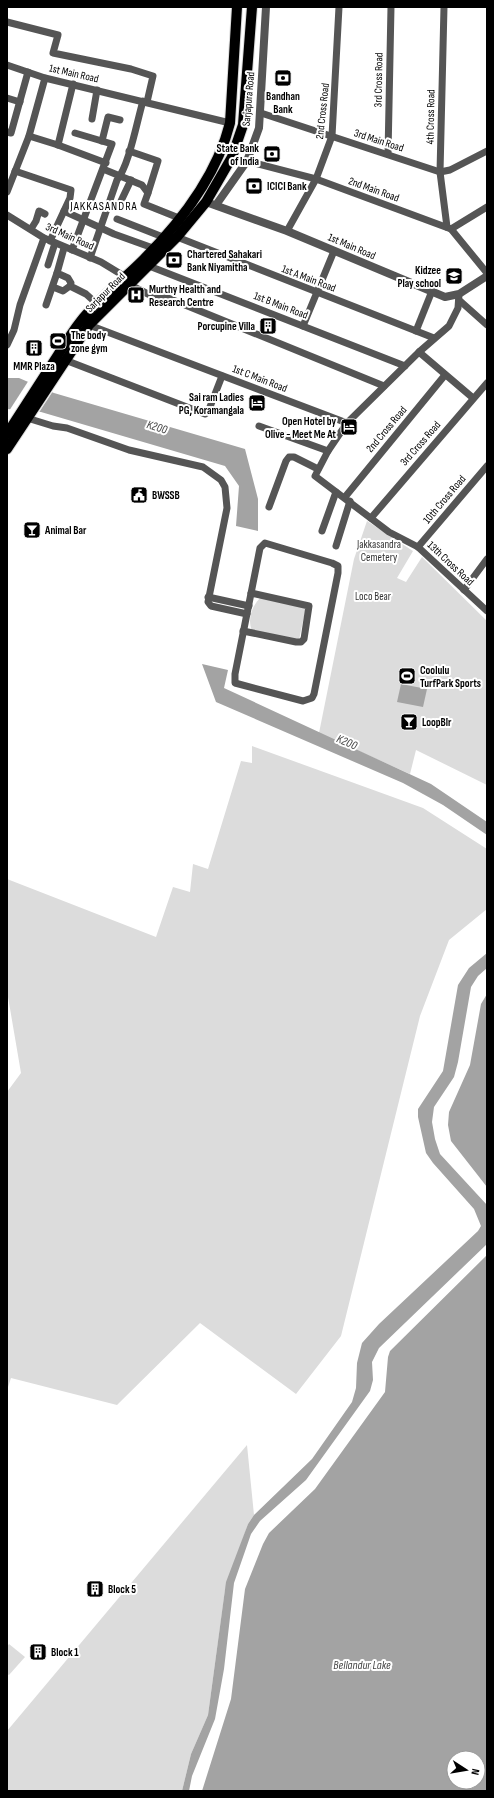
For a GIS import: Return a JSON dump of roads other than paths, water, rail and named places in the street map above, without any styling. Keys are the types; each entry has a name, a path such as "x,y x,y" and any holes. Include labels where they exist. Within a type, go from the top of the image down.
{"main road":[{"name":"Sarjapura Road","path":"195,197 219,153 230,123 237,7"},
{"name":"Sarjapura Road","path":"206,202 232,157 239,140 243,124 252,7"},
{"path":"232,85 247,87"},
{"name":"Sarjapur Road","path":"44,385 65,360 89,325 127,281 195,197"},
{"name":"Sarjapur Road","path":"7,448 80,322 97,304 149,266 206,202"},
{"name":"Sarjapur Road","path":"7,434 25,416"}],"street":[{"name":"Sarjapura Road","path":"216,205 247,161 254,146 261,113 266,7"},
{"name":"2nd Cross Road","path":"287,231 316,179 332,136 339,7"},
{"name":"3rd Cross Road","path":"388,154 390,7"},
{"name":"4th Cross Road","path":"444,7 440,172 449,228"},
{"path":"7,22 58,35 53,53 130,69 153,76 129,151 120,176 116,180 90,258"},
{"name":"1st Main Road","path":"7,65 45,78 145,101 230,123"},
{"path":"9,132 20,102 28,72"},
{"path":"7,192 29,136 45,78"},
{"path":"58,144 73,84"},
{"path":"92,120 97,90"},
{"path":"7,98 20,102"},
{"name":"3rd Main Road","path":"261,113 440,172"},
{"path":"102,141 108,117 120,120"},
{"path":"72,250 112,144 75,133"},
{"path":"29,136 58,144 104,166 120,176 142,185 148,193"},
{"path":"129,151 158,161 144,204 179,218"},
{"path":"440,172 450,170 487,151"},
{"name":"2nd Main Road","path":"247,161 316,179 449,228"},
{"path":"7,345 14,330 20,305 70,198 71,190 15,170"},
{"path":"120,201 131,180"},
{"name":"1st Main Road","path":"206,202 287,231 432,291 448,297 459,297"},
{"path":"487,207 449,228 487,273"},
{"path":"31,229 36,221 39,211 45,214"},
{"path":"64,211 100,228 153,248"},
{"name":"3rd Main Road","path":"8,217 50,241 90,258 156,298 168,298 319,364 384,386"},
{"path":"117,219 162,237"},
{"name":"1st A Main Road","path":"176,237 434,338"},
{"path":"48,266 50,241"},
{"path":"46,305 53,287 64,248"},
{"path":"303,326 334,251"},
{"name":"1st B Main Road","path":"149,266 405,366"},
{"path":"57,273 68,278 71,283 70,286"},
{"path":"269,507 286,461 289,457 294,457 318,468 347,423 419,352 449,326 458,308 459,297 487,276"},
{"path":"53,287 63,291 70,286"},
{"path":"70,286 86,294 97,304"},
{"path":"416,331 432,291"},
{"path":"459,297 487,325"},
{"name":"1st C Main Road","path":"89,325 347,423"},
{"path":"419,352 473,398"},
{"path":"65,360 205,414 208,412 222,376"},
{"name":"2nd Cross Road","path":"348,499 446,375"},
{"name":"3rd Cross Road","path":"371,518 487,383"},
{"path":"25,416 53,426 67,428 129,450 203,467 221,480 225,487 227,508 208,602 212,606 247,614"},
{"path":"259,426 328,451"},
{"name":"10th Cross Road","path":"418,547 487,466"},
{"name":"13th Cross Road","path":"318,468 315,476 317,478 348,499 389,532 418,547 487,611"},
{"path":"322,530 336,492"},
{"path":"336,546 348,499"},
{"path":"265,543 338,566 332,604 312,698 303,701 235,683 235,674 249,606 260,548 265,543"},
{"path":"464,590 487,558"},
{"path":"243,631 296,642 301,642 304,639 309,606 251,593"},
{"path":"208,597 249,606"}],"water":[{"name":"K200","path":"7,378 19,378 54,393 245,449 258,499 258,531 236,526 239,486 225,466 41,412 7,409"},
{"path":"202,664 228,670 224,688 431,784 487,822 487,835 443,805 403,783 216,702"},
{"path":"401,684 427,689 423,707 397,702"},
{"path":"487,953 487,968 478,976 471,987 454,1077 434,1107 432,1122 435,1139 440,1154 487,1205 487,1244 379,1348 372,1362 373,1380 370,1391 306,1480 260,1521 251,1534 234,1583 224,1669 215,1719 192,1776 189,1791 182,1791 191,1754 208,1715 226,1582 248,1524 254,1515 312,1459 352,1402 356,1388 357,1363 362,1343 379,1324 478,1231 481,1226 474,1209 426,1153 418,1117 418,1109 443,1071 458,985 469,968"},
{"path":"487,994 487,1187 451,1141 448,1125 449,1112 470,1065 481,1004"},
{"name":"Bellandur Lake","path":"487,1255 487,1791 202,1791 231,1699 245,1589 263,1544 269,1533 315,1489 385,1392 388,1357 390,1351"}],"place":[{"name":"Bandhan Bank","path":"283,78"},
{"name":"State Bank of India","path":"272,154"},
{"name":"ICICI Bank","path":"254,186"},
{"name":"Chartered Sahakari Bank Niyamitha","path":"174,260"},
{"name":"Kidzee Play school","path":"454,276"},
{"name":"Murthy Health and Research Centre","path":"136,295"},
{"name":"Porcupine Villa","path":"268,326"},
{"name":"The body zone gym","path":"58,341"},
{"name":"MMR Plaza","path":"34,348"},
{"name":"Sai ram Ladies PG, Koramangala","path":"257,403"},
{"name":"Open Hotel by Olive - Meet Me At","path":"349,427"},
{"name":"BWSSB","path":"139,495"},
{"name":"Animal Bar","path":"32,530"},
{"name":"Coolulu TurfPark Sports","path":"407,676"},
{"name":"LoopBlr","path":"409,722"},
{"name":"Block 5","path":"95,1589"},
{"name":"Block 1","path":"38,1652"}],"district":[{"name":"JAKKASANDRA","path":"104,206"}],"park label":[{"name":"Jakkasandra Cemetery","path":"379,550"},
{"name":"Loco Bear","path":"373,596"}]}
